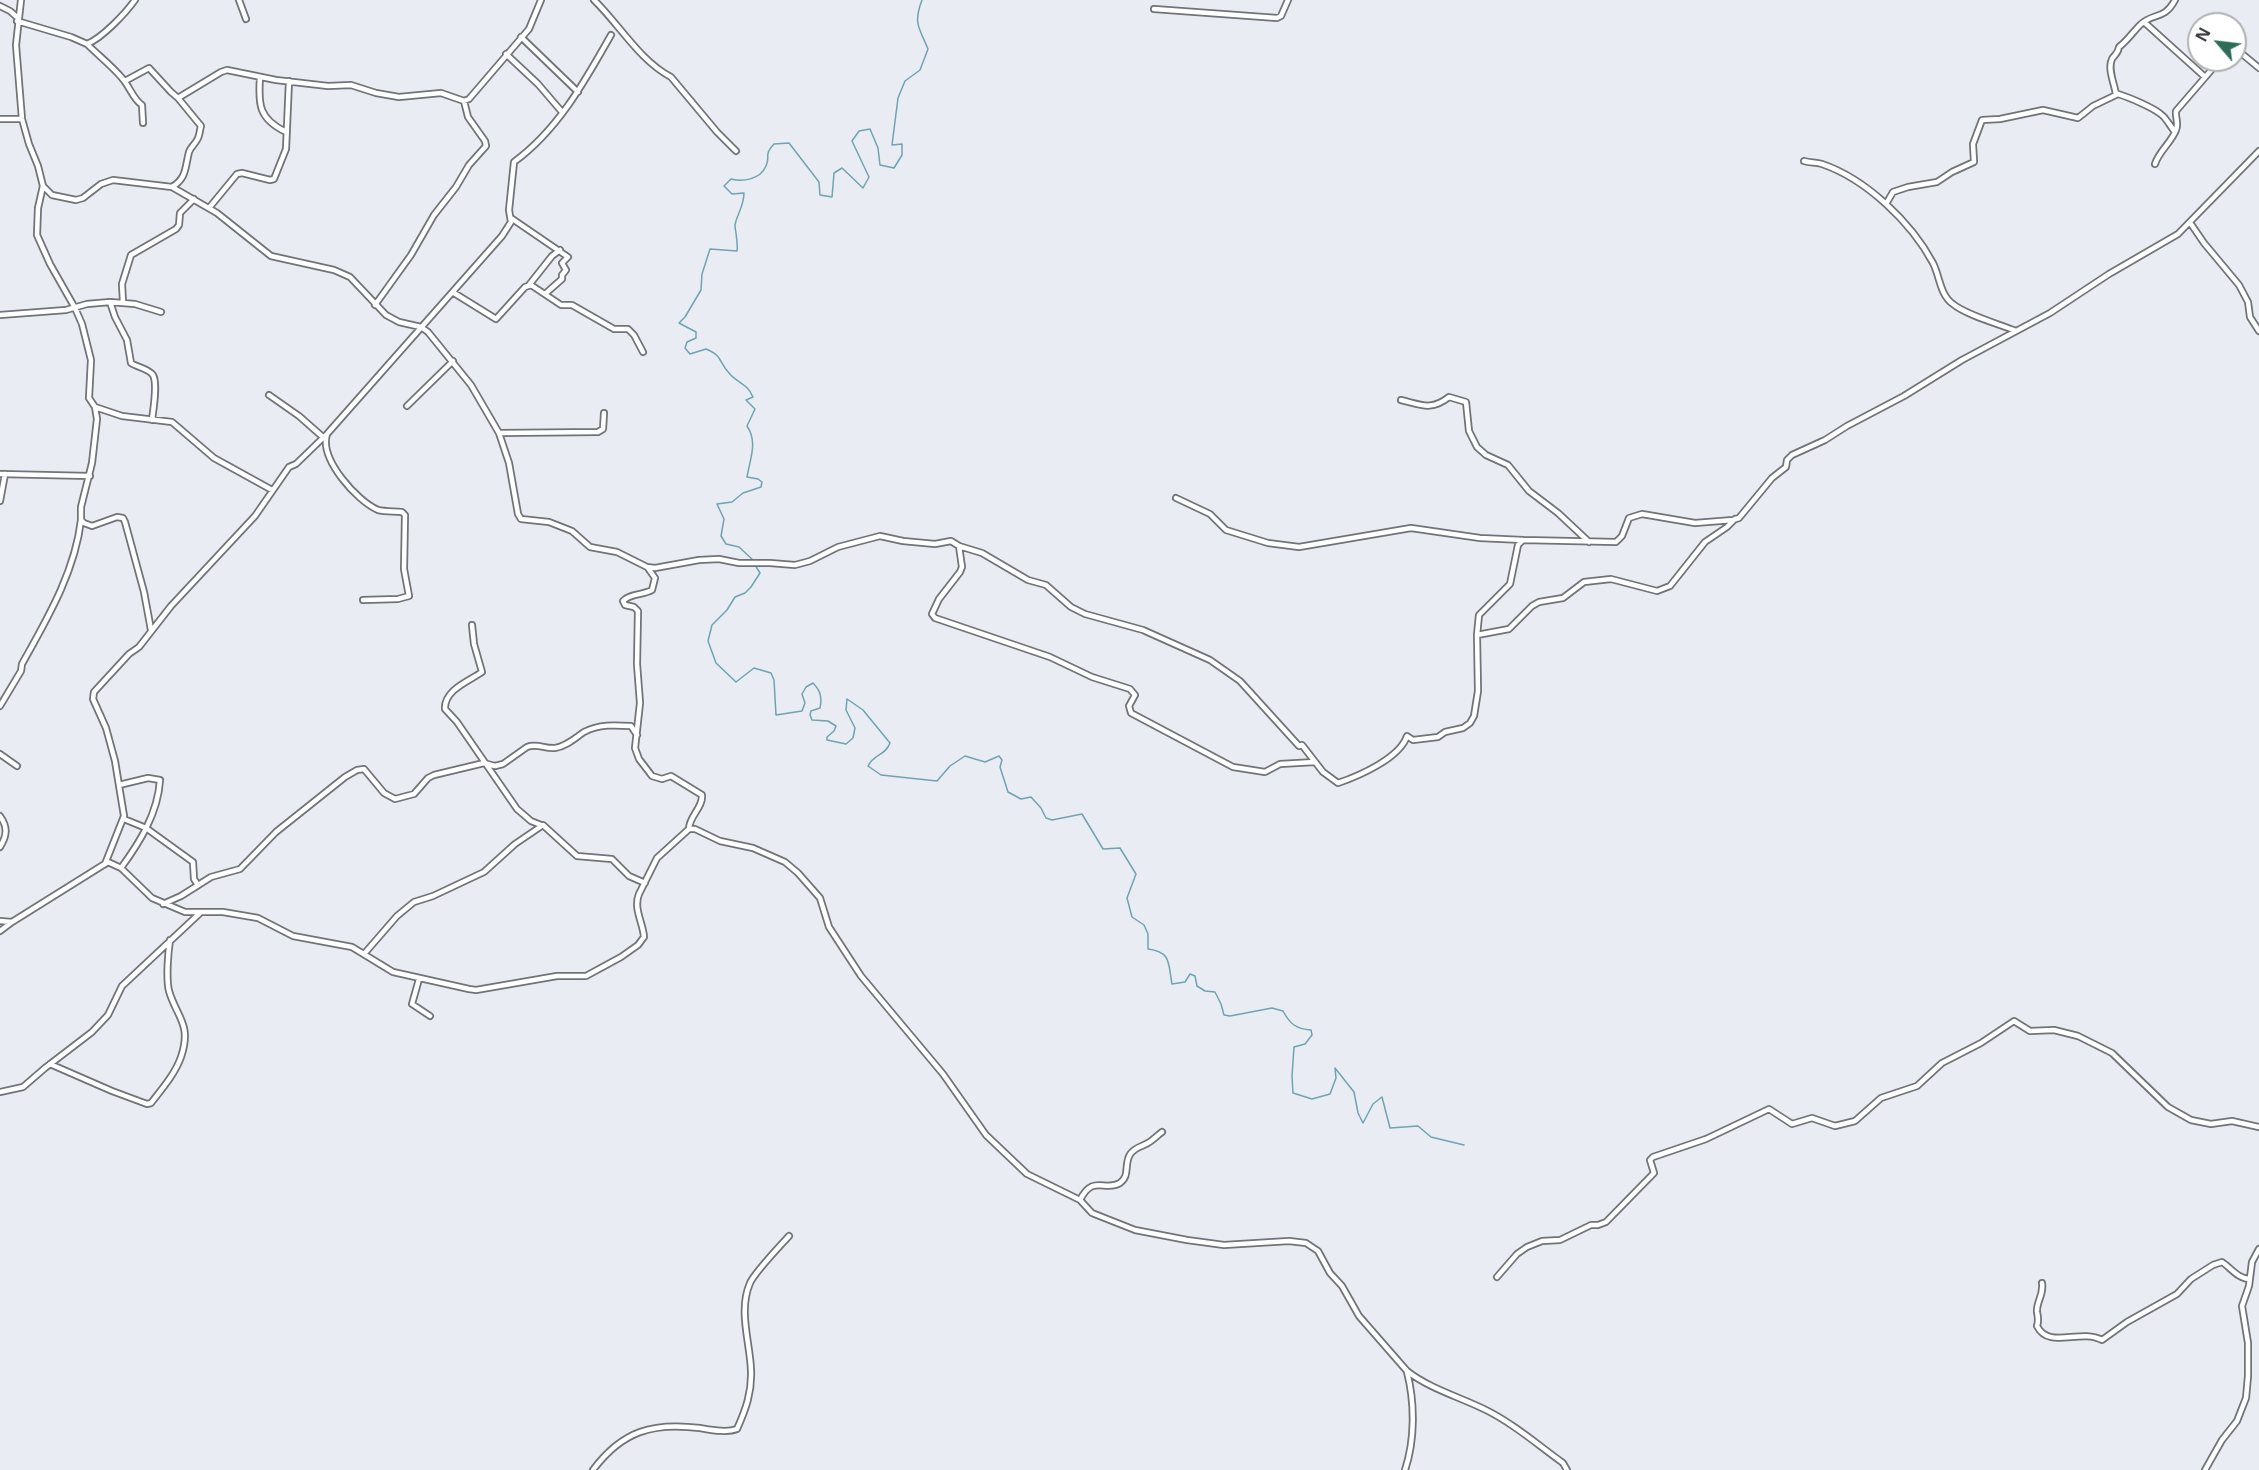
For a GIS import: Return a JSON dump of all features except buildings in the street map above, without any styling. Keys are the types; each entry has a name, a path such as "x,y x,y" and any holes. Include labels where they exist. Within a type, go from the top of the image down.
{"street":[{"path":"0,706 21,671 22,663 60,592 76,549 83,497 90,476 96,429 95,407 89,398 91,360 82,324 37,235 36,223 42,186 41,174 22,119 16,45 21,0"},
{"path":"87,44 93,42 115,22 135,0"},
{"path":"238,0 246,19"},
{"path":"178,98 224,70 328,86 351,85 399,97 441,93 464,101 469,99 521,38 532,23 541,0"},
{"path":"594,0 628,39 670,78 736,151"},
{"path":"1154,9 1277,18 1281,16 1288,0"},
{"path":"2116,95 2111,70 2112,60 2119,47 2144,22 2165,14 2175,0"},
{"path":"0,6 10,11 18,20 87,44 125,81 137,102 144,108 142,123"},
{"path":"2144,22 2205,77"},
{"path":"105,864 124,819 106,728 92,696 129,654 139,647 151,630 255,516 289,467 325,437 502,236 510,225 513,164 544,135 578,92 611,35"},
{"path":"521,38 578,92"},
{"path":"506,54 538,84 562,112"},
{"path":"2257,66 2259,59"},
{"path":"125,81 149,68 201,126 198,131 199,136 189,151 186,172 179,183 172,187"},
{"path":"2165,119 2175,113 2209,72"},
{"path":"260,77 260,99 264,116 271,124 286,132"},
{"path":"209,208 237,174 274,179 286,148 289,81"},
{"path":"1886,204 1893,192 1937,182 1974,162 1973,144 1981,120 1994,120 2043,110 2078,118 2093,106 2116,95 2140,102 2163,115 2175,132"},
{"path":"375,305 411,255 434,215 456,188 469,165 486,146 468,117 464,101"},
{"path":"2155,164 2175,132 2178,124 2175,113"},
{"path":"0,119 22,119"},
{"path":"1477,635 1514,627 1526,610 1532,606 1539,602 1563,598 1584,582 1611,579 1657,591 1670,586 1705,542 1736,519 1754,501 1772,478 1785,467 1792,455 1825,440 2050,313 2172,238 2191,224 2259,153"},
{"path":"1804,161 1820,163 1842,173 1871,191 1903,223 1932,261 1942,289 1952,303 1965,311 2016,331"},
{"path":"42,186 52,195 76,200 83,198 101,184 113,180 179,189 209,208 271,256 284,261 326,266 350,277 375,305 399,322 421,327 434,338 471,385 499,433 509,463 519,518 549,522 572,531 590,547 617,552 647,567 655,568 719,559 739,563 795,565 810,561 838,547 880,536 935,544 951,541 982,553 1022,576 1046,585 1071,607 1085,614 1143,630 1226,669 1240,681 1330,778 1340,783 1363,773 1391,756 1405,743 1407,736 1413,740 1438,737 1445,732 1467,726 1474,716 1478,691 1477,635 1480,612 1511,581 1518,545 1523,540"},
{"path":"179,183 179,189"},
{"path":"123,302 122,284 131,255 176,229 179,225 180,213 194,199"},
{"path":"511,218 568,256 562,263 566,272 562,275 562,279 545,294"},
{"path":"2191,224 2239,285 2247,302 2251,319 2259,331"},
{"path":"454,293 496,319 530,285 552,256 560,250"},
{"path":"530,285 561,305 572,305 609,327 619,330 628,329 643,352"},
{"path":"110,302 127,339 131,363 151,373 153,377 155,387 152,420"},
{"path":"0,315 75,308 87,304 110,302 154,308 161,312"},
{"path":"407,406 453,361"},
{"path":"269,395 325,437 328,455 347,485 377,509 402,512 405,515 404,569 409,596 398,599 363,600"},
{"path":"1401,400 1432,406 1439,405 1449,397 1466,402 1469,431 1477,447 1486,455 1508,465 1529,490 1589,542"},
{"path":"95,407 115,414 169,421 176,424 214,458 272,490"},
{"path":"499,433 598,432 603,429 604,413"},
{"path":"0,501 3,474 90,476"},
{"path":"1176,498 1210,514 1216,523 1226,530 1289,547 1416,527 1480,538 1619,541 1629,518 1636,514 1695,523 1736,519"},
{"path":"81,520 92,526 117,517 123,518 144,592 151,630"},
{"path":"959,546 962,567 938,601 932,614 935,618 1050,657 1092,677 1130,689 1135,694 1129,706 1131,713 1233,767 1265,772 1280,764 1315,762"},
{"path":"0,931 110,862 121,868 152,898 185,912 223,912 252,916 268,921 285,934 346,945 393,972 419,979 476,990 557,976 586,976 613,962 638,945 644,937 637,910 637,899 657,858 689,829 690,821 702,801 702,795 671,776 662,778 650,775 636,752 640,703 637,664 638,611 634,607 625,605 623,601 626,597 645,594 652,590 655,578 647,567"},
{"path":"472,625 474,644 482,672 452,692 445,704 447,713 457,722 517,809 531,821 545,825 577,856 612,859 629,876 645,883"},
{"path":"164,904 217,875 240,869 276,832 357,770 364,769 384,793 395,799 414,794 428,778 434,775 484,763 495,766 503,764 532,745 559,747 590,729 608,724 631,726 638,720"},
{"path":"631,726 637,735"},
{"path":"1,757 17,766"},
{"path":"119,785 148,778 160,780 158,799 146,828 137,846 121,868"},
{"path":"0,816 6,829 5,839 0,847"},
{"path":"124,819 146,828 193,862 194,879 198,885"},
{"path":"364,954 405,908 484,872 515,844 541,825"},
{"path":"689,829 695,829 720,841 753,849 785,862 798,873 820,898 829,927 861,976 943,1074 986,1135 1027,1174 1080,1200 1092,1213 1135,1230 1224,1245 1289,1241 1306,1243 1323,1257 1330,1273 1342,1286 1359,1316 1407,1371 1509,1422 1563,1463 1568,1470"},
{"path":"0,1092 23,1087 92,1032 108,1015 117,992 122,986 200,913"},
{"path":"0,921 12,922"},
{"path":"50,1064 112,1091 147,1104 151,1103 176,1067 184,1044 183,1020 168,982 170,940"},
{"path":"419,979 412,1004 430,1016"},
{"path":"1497,1277 1517,1254 1527,1247 1542,1241 1560,1240 1591,1225 1606,1222 1654,1173 1650,1160 1653,1157 1706,1139 1769,1108 1792,1124 1812,1118 1834,1126 1855,1121 1881,1098 1917,1086 1942,1063 1981,1043 2014,1021 2032,1031 2054,1030 2078,1036 2112,1053 2168,1107 2191,1120 2211,1124 2234,1121 2259,1127"},
{"path":"1080,1200 1083,1193 1092,1186 1115,1185 1122,1180 1126,1175 1126,1162 1130,1154 1162,1132"},
{"path":"593,1470 617,1443 648,1428 687,1426 724,1431 738,1429 750,1393 751,1370 745,1331 747,1294 753,1276 789,1236"},
{"path":"2205,1470 2222,1440 2237,1421 2246,1398 2248,1343 2241,1313 2252,1262 2259,1249"},
{"path":"2042,1283 2043,1295 2037,1312 2039,1318 2037,1326 2041,1333 2055,1338 2092,1335 2102,1340 2127,1322 2177,1294 2191,1279 2216,1263 2222,1262 2236,1275 2245,1279 2250,1278"},
{"path":"1406,1470 1413,1440 1411,1387 1407,1371"}],"waterway":[{"path":"753,560 739,547 726,544 721,536 724,519 717,504 732,502 743,493 761,487 762,482 758,479 747,477 753,444 747,426 755,409 746,400 753,397 748,389 729,373 715,354 706,349 690,354 685,348 687,342 696,338 696,332 679,323 701,290 702,274 710,249 737,251 735,226 744,193 732,194 724,186 731,179 745,180 760,174 766,166 768,153 774,144 789,143 819,182 820,195 832,197 834,173 842,168 863,188 869,177 852,141 859,131 870,129 878,148 880,165 894,168 902,155 902,144 892,145 898,98 905,81 920,70 928,49 918,20 922,0"},
{"path":"755,565 760,573 751,587 745,593 735,597 727,610 712,625 708,641 716,663 736,682 754,668 771,673 774,680 776,715 802,711 805,703 802,694 806,687 813,683 819,692 821,701 820,708 811,711 812,720 828,721 836,726 827,740 846,744 853,738 855,728 846,710 847,699 863,710 890,743 868,766 881,775 937,781 950,766 965,756 985,762 999,756 1002,760 1000,767 1008,792 1021,799 1031,797 1046,818 1052,820 1082,814 1103,849 1120,848 1136,874 1127,898 1132,917 1144,925 1148,934 1148,949 1161,953 1168,960 1172,984 1185,982 1190,974 1195,976 1197,986 1205,991 1215,992 1224,1015 1230,1016 1272,1008 1283,1011 1297,1027 1311,1030 1312,1035 1305,1044 1294,1047 1293,1093 1312,1099 1330,1094 1336,1078 1335,1068 1354,1092 1358,1113 1363,1123 1373,1104 1382,1097 1390,1128 1418,1126 1431,1137 1464,1145"}]}
